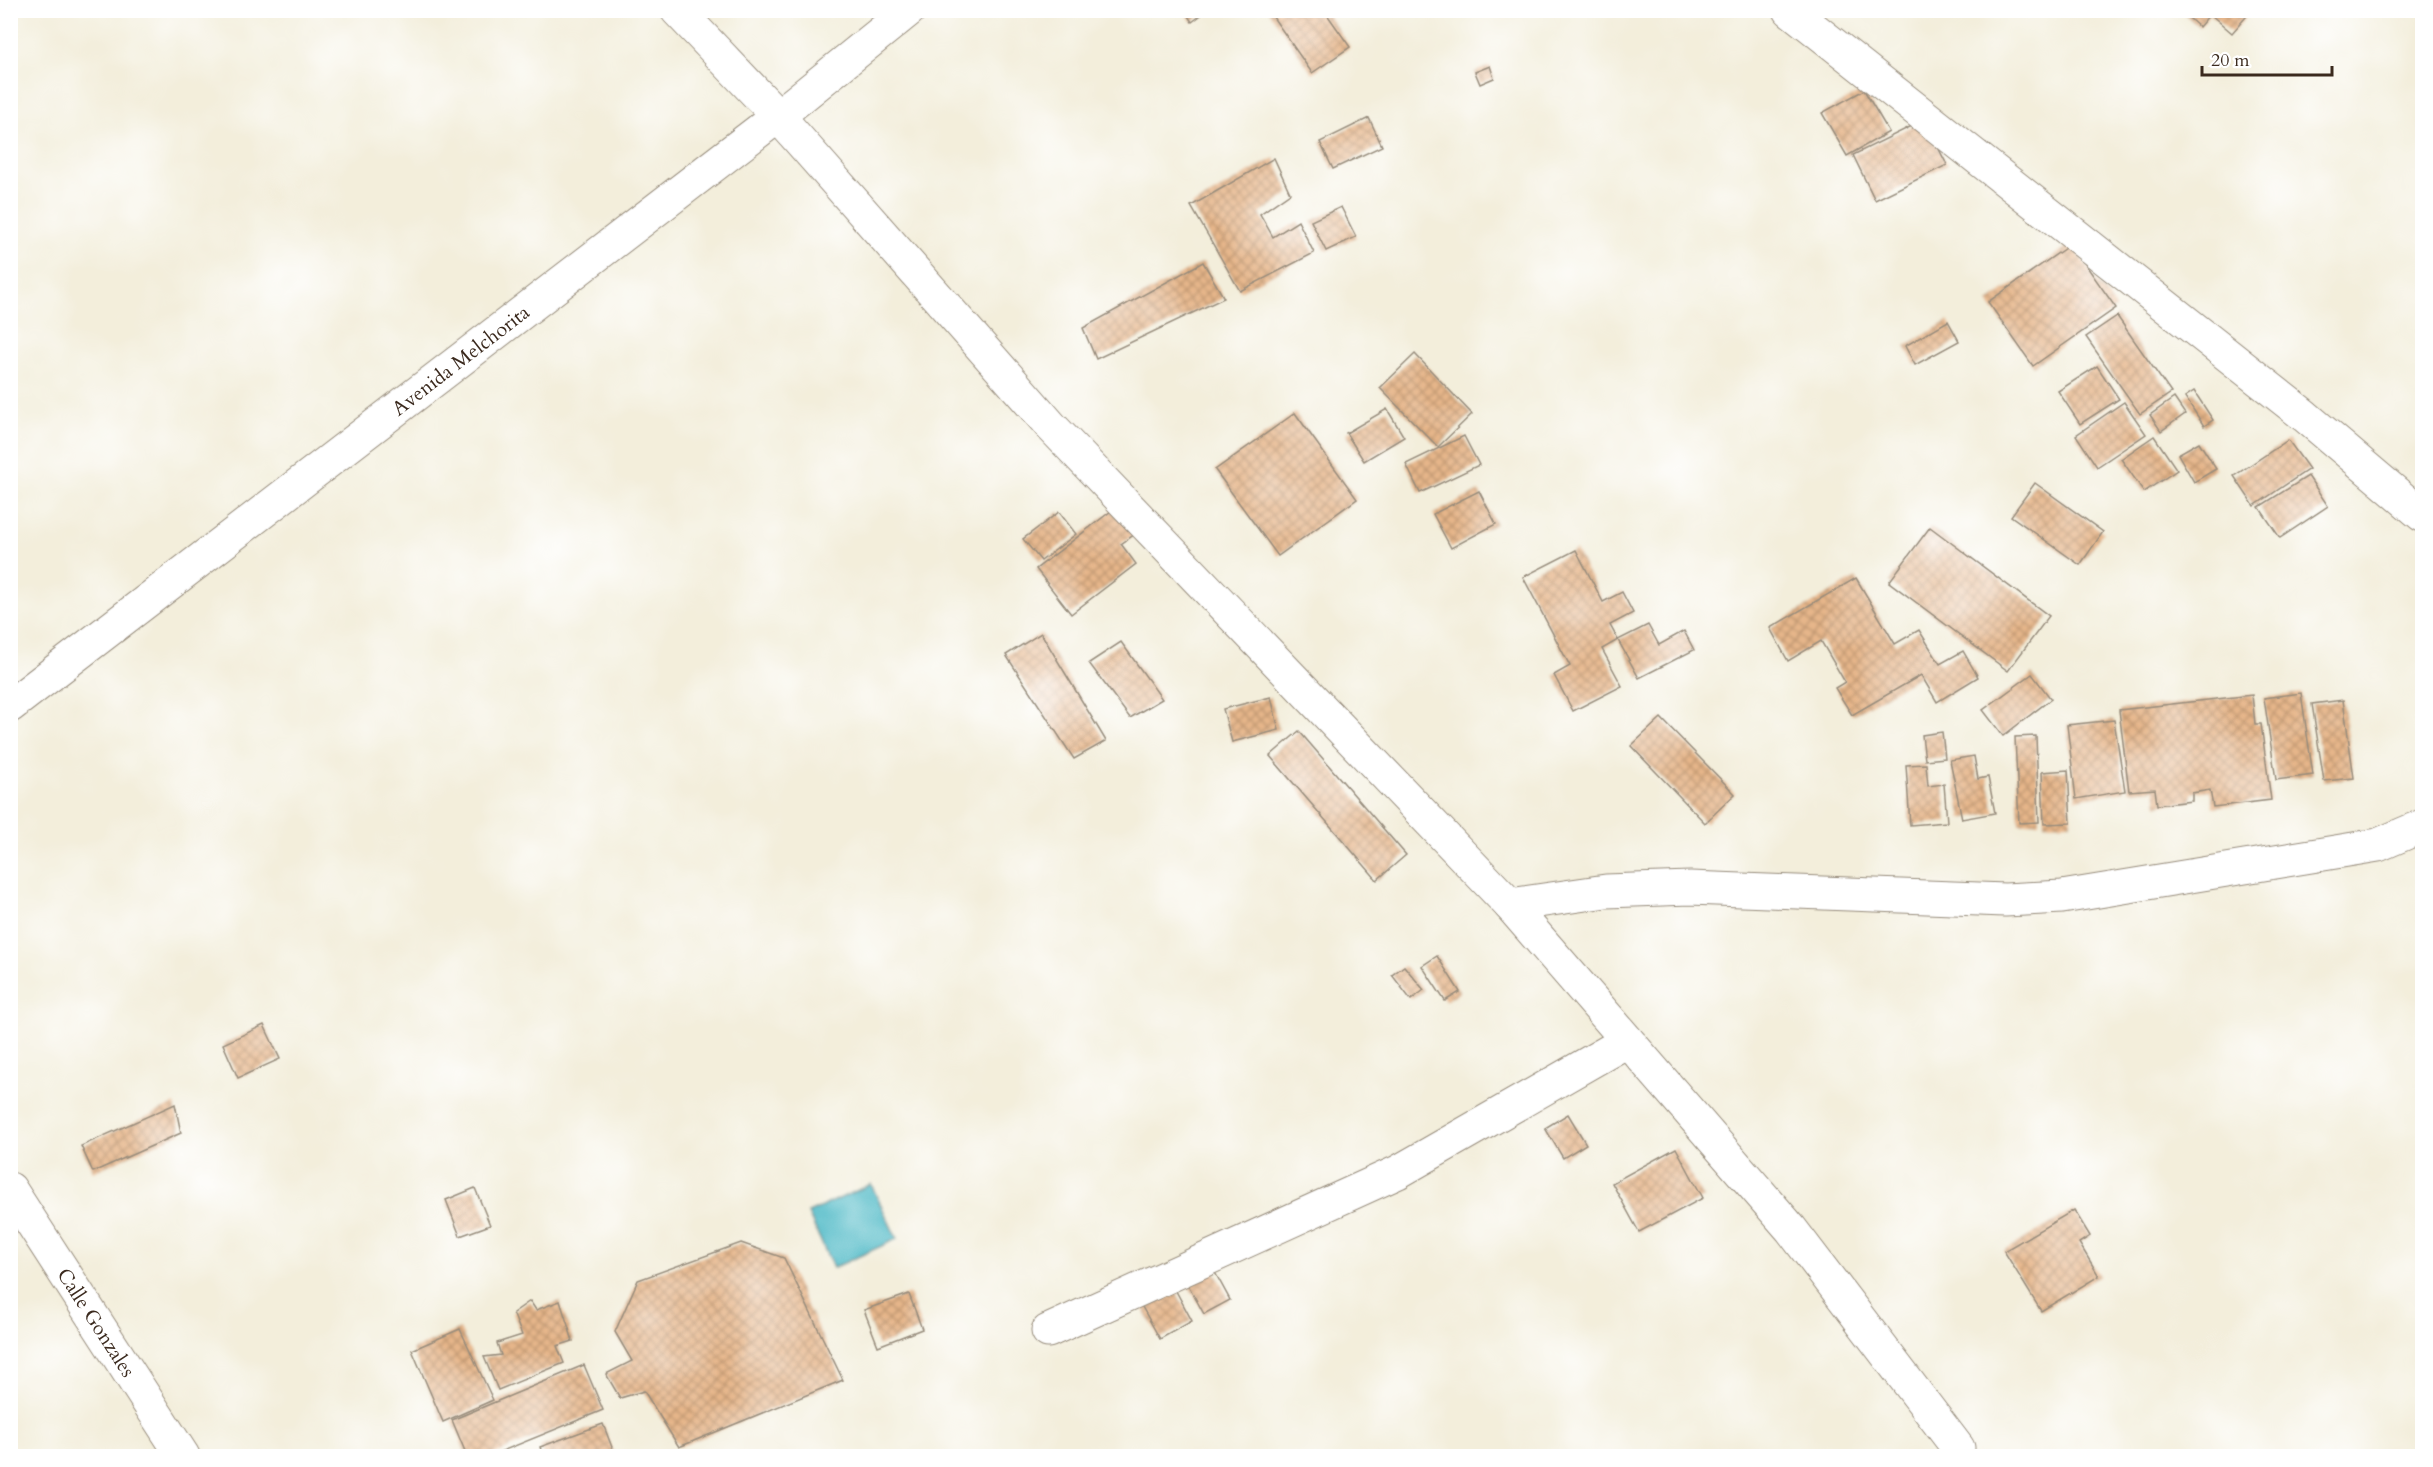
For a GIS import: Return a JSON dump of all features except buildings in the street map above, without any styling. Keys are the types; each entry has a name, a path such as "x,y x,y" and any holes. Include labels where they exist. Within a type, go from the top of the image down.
{"street":[{"path":"677,10 778,116 1051,426 1510,905 1791,1229 1958,1448"},
{"name":"Avenida Melchorita","path":"10,706 778,116 909,10"},
{"path":"1790,10 2305,416 2422,515"},
{"path":"1510,905 1606,891 1690,888 2005,900 2062,897 2378,845 2422,826"},
{"path":"1048,1330 1398,1172 1627,1041"},
{"name":"Calle Gonzales","path":"10,1189 183,1456"}],"water":[{"path":"871,1184 897,1239 833,1268 808,1213"}]}
